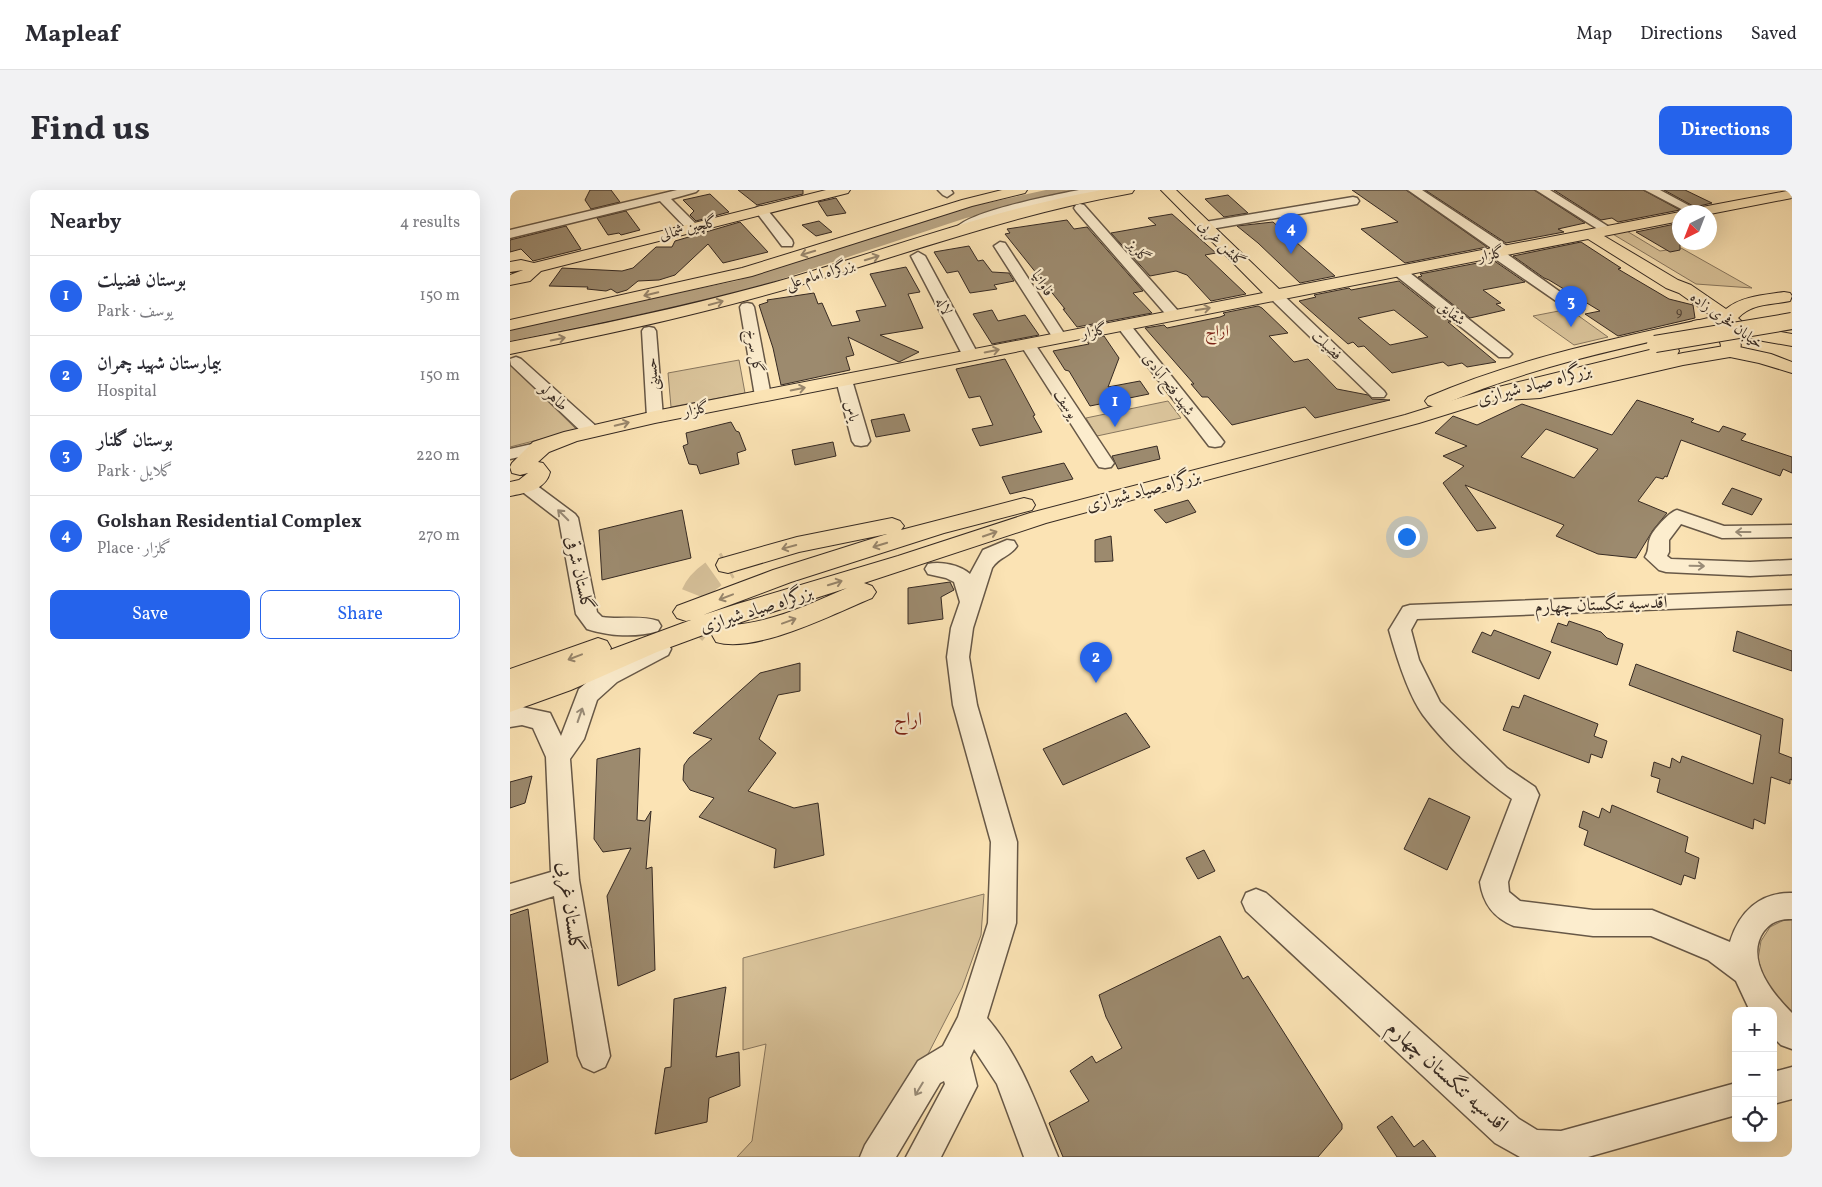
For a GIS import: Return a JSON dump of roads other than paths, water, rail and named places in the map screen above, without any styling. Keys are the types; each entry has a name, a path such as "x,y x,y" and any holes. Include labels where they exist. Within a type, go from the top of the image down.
{"main road":[{"name":"گلچین شمالی","path":"533,268 839,190"},
{"name":"بزرگراه امام علی","path":"510,325 746,272 967,203 1020,190"},
{"name":"بزرگراه امام علی","path":"513,355 793,283 1045,206 1127,190"},
{"name":"گلشن غربی","path":"1170,192 1276,296"},
{"path":"1717,208 1792,194"},
{"name":"گلزار","path":"515,478 541,446 591,431 1672,218"},
{"name":"خیابان فخری زاده","path":"1597,232 1672,284 1701,293 1728,319 1792,368"},
{"path":"510,267 525,265 533,268 528,275 510,280"},
{"path":"1694,326 1703,315 1701,293"},
{"path":"1736,293 1789,299"},
{"path":"1435,401 1460,389 1587,351 1728,319 1732,312 1744,305 1789,299"},
{"path":"1789,299 1763,311 1765,318 1778,326 1792,330"},
{"path":"510,318 622,301"},
{"name":"بزرگراه صیاد شیرازی","path":"510,680 782,576 937,527 1223,452 1394,413 1435,401 1750,326 1792,321"},
{"path":"1694,326 1726,334 1731,342 1730,351"},
{"name":"بزرگراه صیاد شیرازی","path":"510,701 561,683 648,645 746,610 907,562 1038,518 1412,419 1489,395 1662,348 1792,330"},
{"path":"1744,331 1792,340"},
{"path":"1489,395 1540,392 1683,359 1730,351 1764,358 1792,368"},
{"path":"725,634 752,633 788,622 856,594 1356,440 1412,419"},
{"path":"728,565 797,545 849,534 919,522 992,513"}],"street":[{"path":"510,234 692,190"},
{"path":"922,218 1034,190"},
{"path":"945,236 976,221 1002,213 1051,199 1097,190"},
{"path":"1414,190 1577,309"},
{"path":"1542,190 1597,232"},
{"path":"1651,190 1682,205"},
{"path":"663,197 692,227"},
{"path":"1205,226 1353,201"},
{"name":"گلریز","path":"1080,208 1174,315"},
{"path":"761,210 787,243"},
{"name":"فاوانیا","path":"1000,246 1060,338"},
{"name":"لاله","path":"918,256 971,356"},
{"name":"شقایق","path":"1400,272 1504,354"},
{"name":"فضیلت","path":"1276,296 1378,394"},
{"name":"گل سرخ","path":"747,307 763,396"},
{"name":"شهید فتح آبادی","path":"1123,325 1215,442"},
{"name":"حسینی","path":"649,331 655,417"},
{"name":"یوسف","path":"1028,344 1104,463"},
{"name":"طاهرلو","path":"513,355 591,431"},
{"name":"یاس","path":"844,380 861,441"},
{"name":"گلستان شرقی","path":"515,478 568,518 587,614 595,624 613,627 650,626"},
{"path":"1792,531 1722,532 1677,516 1659,539 1659,552 1655,558 1666,565 1750,568 1792,567"},
{"path":"877,1157 929,1072 954,1058 971,1022 1002,923 1004,842 965,704 958,657 962,628 982,567 990,555 1007,546"},
{"path":"935,569 955,572 962,577 967,583 971,602"},
{"name":"اقدسیه تنگستان چهارم","path":"1746,971 1718,950 1652,924 1592,923 1514,913 1499,902 1494,882 1526,794 1498,775 1431,708 1408,660 1400,630 1410,612 1792,597"},
{"path":"510,718 522,716 542,720 558,757 572,739 587,695 609,676 646,656 746,610"},
{"name":"گلستان غربی","path":"558,757 564,880 594,1056"},
{"path":"510,896 564,880"},
{"name":"اقدسیه تنگستان چهارم","path":"1256,902 1507,1131 1533,1146 1561,1148 1732,1100"},
{"path":"1766,1007 1760,1000 1746,971 1742,946 1748,926 1762,912 1784,905 1792,906"},
{"path":"1777,1019 1792,1034"},
{"path":"971,1022 992,1047 1009,1074 1041,1157"},
{"path":"923,1157 961,1086 954,1058"},
{"path":"1777,1087 1792,1083"}],"waterway":[{"path":"510,334 741,286 961,214 1070,190"}],"tunnel":[{"path":"711,630 695,611 696,593 700,585 717,571 728,565"}],"place":[{"name":"Golshan Residential Complex","path":"1291,254"},
{"name":"بوستان گلنار","path":"1571,327"},
{"name":"بوستان فضیلت","path":"1115,427"},
{"name":"بیمارستان شهید چمران","path":"1096,683"}],"district":[{"name":"اراج","path":"1217,330"},
{"name":"اراج","path":"908,718"}]}
